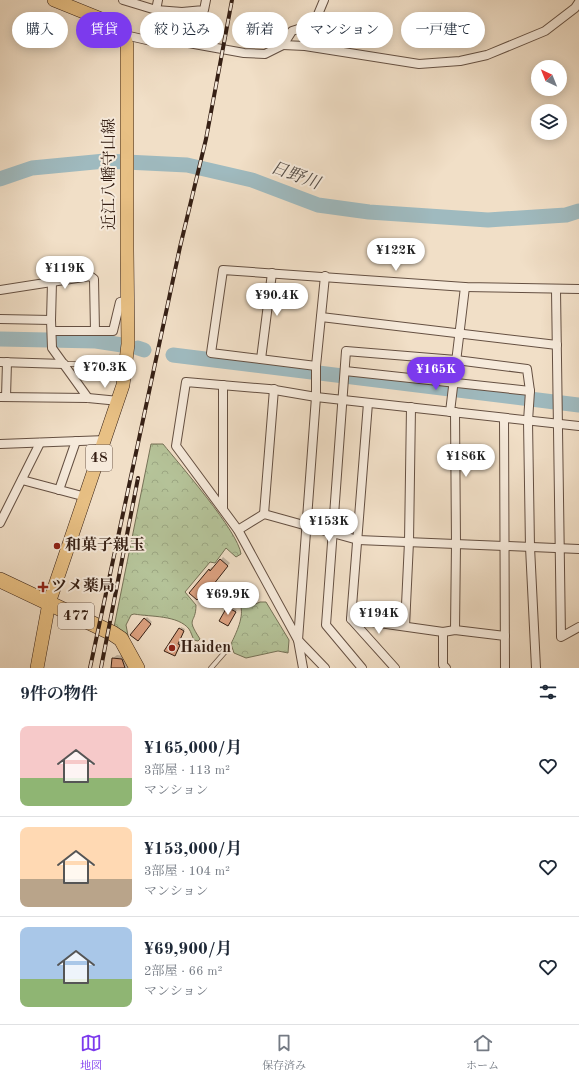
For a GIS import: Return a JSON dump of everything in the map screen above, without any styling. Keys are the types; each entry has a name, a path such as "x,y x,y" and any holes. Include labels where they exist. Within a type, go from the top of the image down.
{"highway":[{"name":"477","path":"0,580 112,633 121,639 137,668"}],"main road":[{"path":"54,0 84,12"},
{"name":"近江八幡守山線","path":"37,668 49,603 119,401 128,344 126,48"}],"street":[{"path":"123,0 156,10 182,12 204,10 206,0"},
{"path":"156,10 158,0"},
{"path":"288,37 292,31 314,24 324,0"},
{"path":"288,45 305,46 418,64 460,61 488,55 545,31 575,8 579,2"},
{"path":"132,40 172,40 244,53 265,54 277,48"},
{"path":"316,371 261,359 211,353 223,270 465,287 556,290 579,289"},
{"path":"261,359 272,273"},
{"path":"0,290 90,276 94,279 95,331"},
{"path":"303,668 298,640 316,396 316,371 325,276"},
{"path":"52,282 52,346 88,398"},
{"path":"454,630 456,544 452,412 453,388 465,287"},
{"path":"556,290 561,637 579,627"},
{"path":"52,333 113,331 120,302 128,300"},
{"path":"321,317 557,345"},
{"path":"0,319 51,320"},
{"path":"362,668 326,625 346,351 456,360 527,368 529,397 530,547 536,668"},
{"path":"64,364 3,362 3,397 88,398 119,401"},
{"path":"345,375 529,397"},
{"path":"325,668 298,640 238,530 176,446 186,382 274,389 343,400 579,426"},
{"path":"223,385 223,508"},
{"path":"264,514 274,389"},
{"path":"368,402 351,619 392,667"},
{"path":"404,626 409,542 411,407"},
{"path":"504,418 505,668"},
{"path":"0,444 106,440"},
{"path":"58,490 76,441"},
{"path":"0,523 40,443"},
{"path":"22,480 86,497"},
{"path":"238,530 264,514 358,540 579,549"},
{"path":"351,619 443,632 454,630 504,636"},
{"path":"443,632 443,664 446,668"}],"lane":[{"path":"64,364 105,364"},
{"path":"211,668 225,652"}],"green space":[{"path":"151,444 163,444 230,530 241,554 236,557 226,548 215,563 210,562 185,592 196,605 195,616 192,623 200,639 198,641 194,640 189,629 184,624 164,617 131,615 126,625 129,641 114,627"},
{"path":"231,588 239,590 251,606 260,602 266,602 289,640 288,653 278,651 246,658 234,653 231,644 241,619 241,609 238,600 230,591"}],"building":[{"path":"220,559 228,566 206,594 204,593 197,600 189,593 209,569 210,571"},
{"path":"227,607 236,612 228,626 219,621"},
{"path":"144,618 151,624 138,641 130,635"},
{"path":"179,628 184,631 178,644 180,645 175,656 164,651"},
{"path":"112,658 122,659 125,668 111,668"}],"waterway":[{"name":"日野川","path":"0,179 32,168 105,161 187,165 252,180 318,205 369,212 488,220 566,215 579,211"},
{"path":"0,339 96,341 122,345"},
{"path":"138,348 144,350"},
{"path":"173,355 579,405"}],"railway":[{"path":"90,668 180,247 206,139 232,0"},
{"path":"101,668 138,478"}],"place":[{"name":"和菓子親玉","path":"57,546"},
{"name":"ツメ薬局","path":"43,587"},
{"name":"Haiden","path":"172,648"}]}
